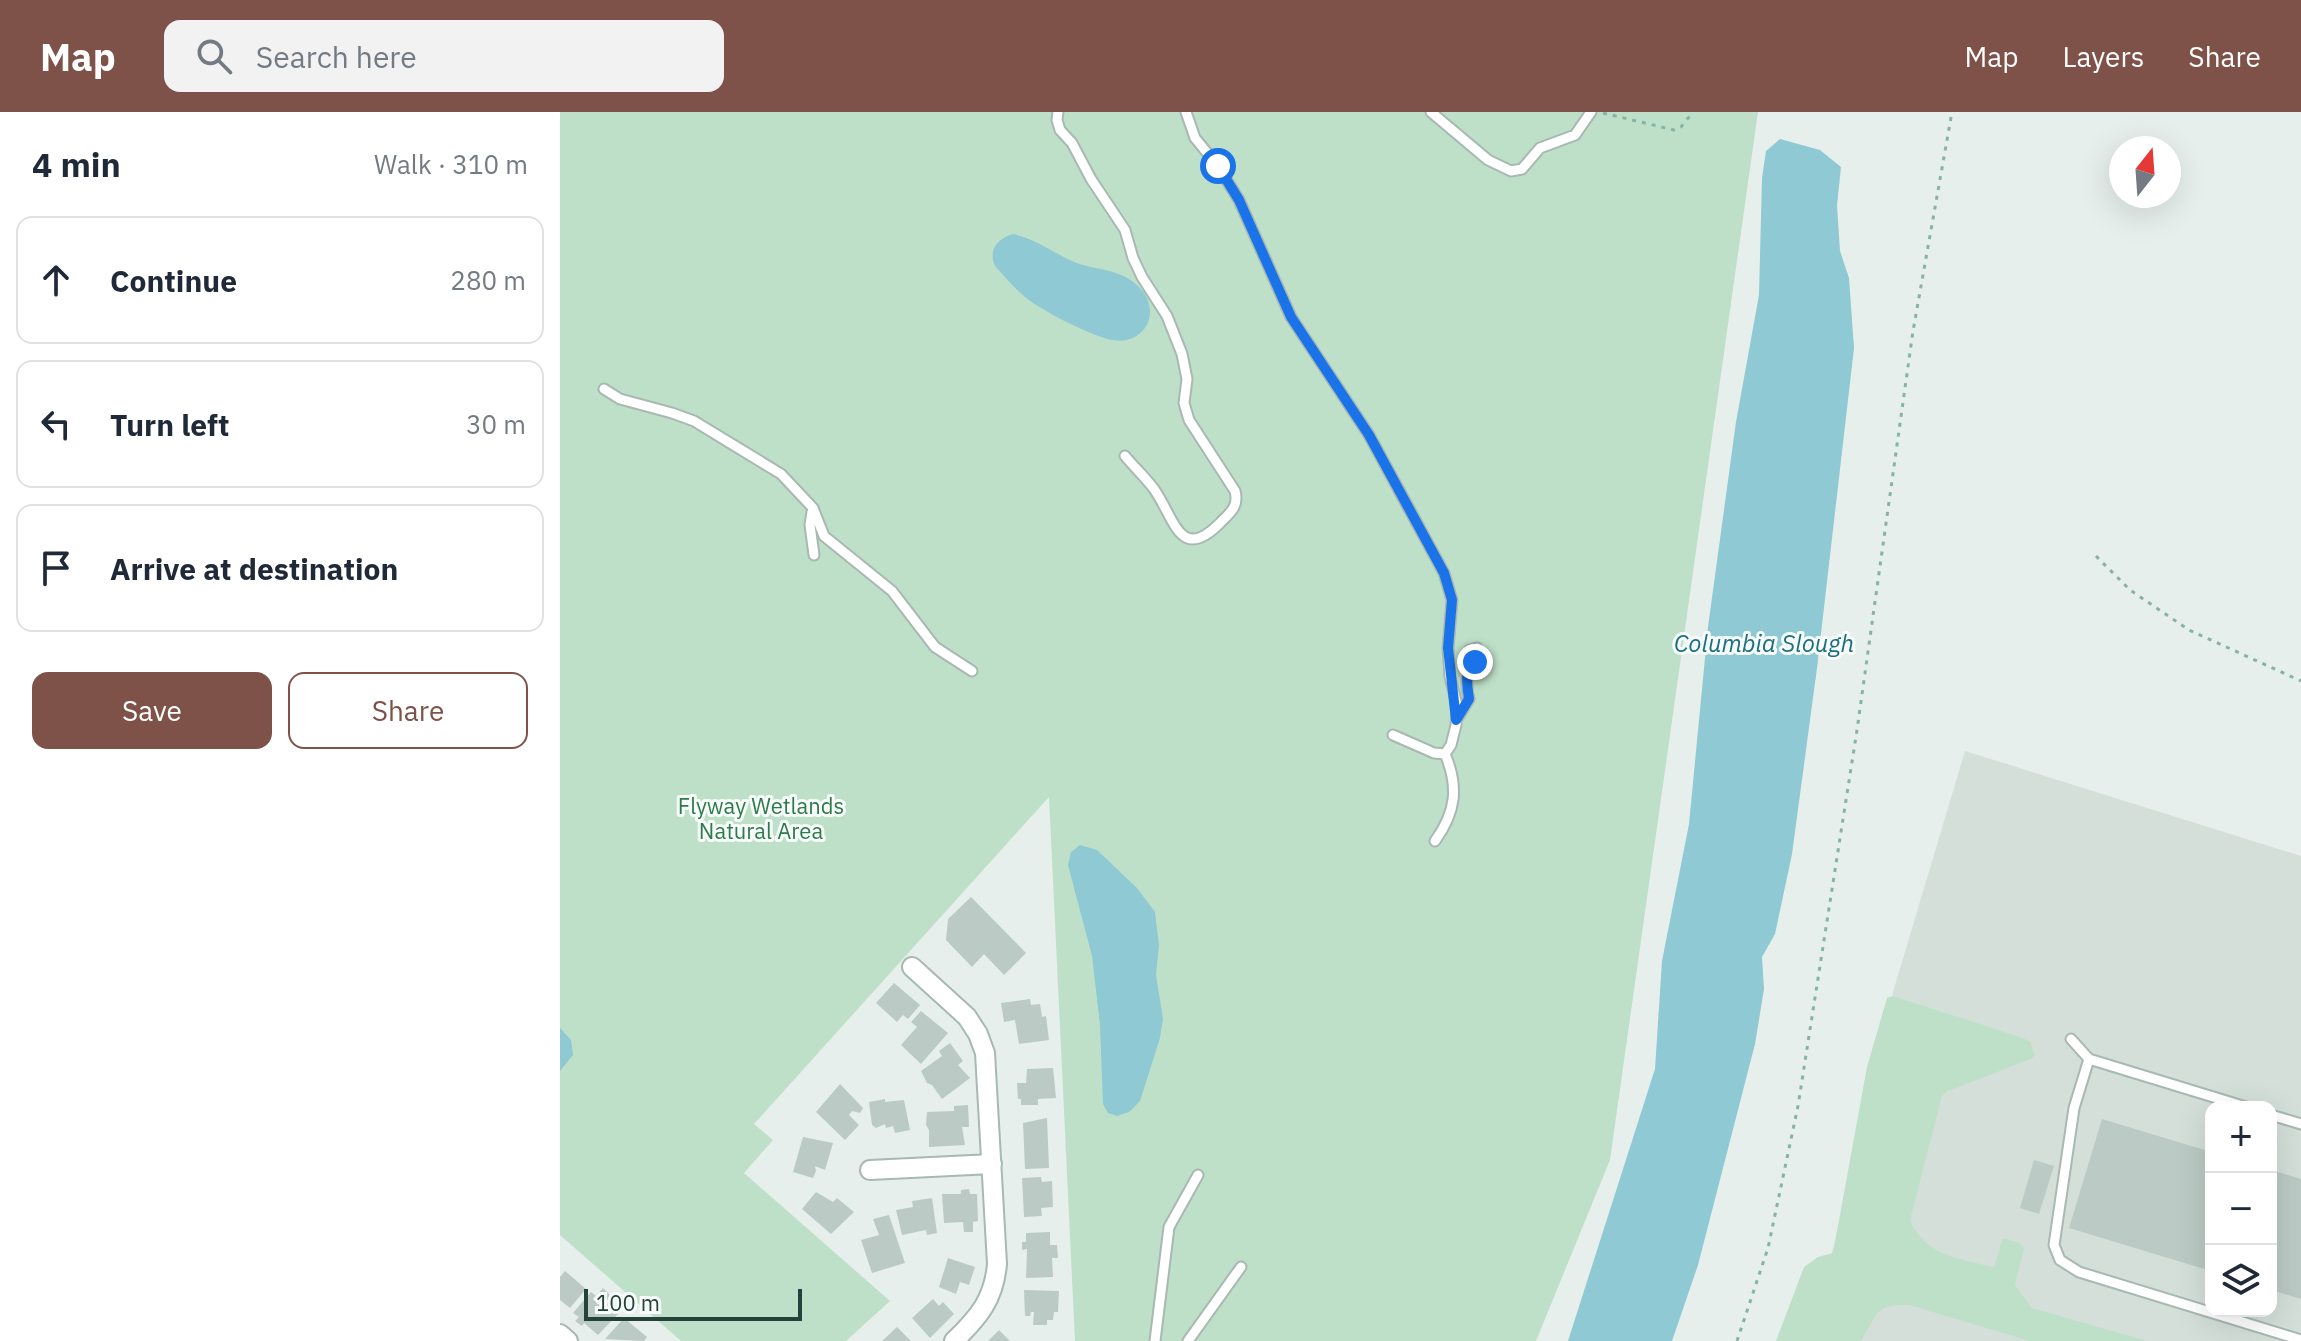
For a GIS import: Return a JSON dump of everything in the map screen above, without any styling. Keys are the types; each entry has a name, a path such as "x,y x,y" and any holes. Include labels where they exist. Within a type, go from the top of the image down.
{"street":[{"path":"912,967 967,1017 978,1034 988,1068 997,1264 995,1282 984,1309 954,1341"},
{"path":"870,1170 992,1164"},
{"path":"560,1334 568,1341"}],"lane":[{"path":"1058,112 1060,130 1072,143 1091,179 1125,230 1142,277 1167,316 1182,354 1187,379 1184,403 1189,420 1235,491 1238,501 1204,539 1192,540 1181,535 1153,489 1125,456"},
{"path":"1186,112 1195,138 1218,166 1239,200 1291,317 1369,435 1444,573 1452,600 1448,648 1456,720 1451,745 1445,754"},
{"path":"1431,112 1488,160 1511,171 1522,169 1540,148 1575,135 1591,112"},
{"path":"604,389 620,399 694,421 781,474 813,508 824,536 892,591 935,647 972,671"},
{"path":"813,508 810,525 814,555"},
{"path":"1456,720 1469,699 1465,684 1470,668"},
{"path":"1393,735 1434,753 1445,754"},
{"path":"1435,841 1446,826 1455,787 1445,754"},
{"path":"2071,1039 2089,1059 2226,1101"},
{"path":"2089,1059 2074,1108 2056,1230 2054,1245 2060,1260 2079,1272 2301,1340"},
{"path":"2277,1117 2301,1124"},
{"path":"1155,1341 1169,1227 1198,1175"},
{"path":"1188,1341 1241,1267"}],"path":[{"path":"1598,112 1674,130 1681,127 1693,112"},
{"path":"1737,1341 1768,1248 1798,1106 1857,730 1913,331 1952,112"},
{"path":"2096,556 2130,590 2189,630 2301,681"}],"shaded area":[{"path":"1965,751 2301,856 2301,1341 1803,1341 1833,1249 1893,992"}],"green space":[{"name":"Flyway Wetlands Natural Area","path":"560,112 1758,112 1610,1160 1536,1341 1075,1341 1049,797 754,1124 773,1140 744,1173 890,1301 846,1341 681,1341 560,1235"},
{"path":"1893,996 2023,1038 2030,1042 2035,1055 1942,1096 1910,1220 1916,1232 1945,1254 1994,1267 2003,1238 2020,1243 2024,1249 2015,1285 2032,1308 2147,1341 2030,1341 1909,1305 1898,1305 1878,1312 1861,1341 1776,1341 1804,1267 1818,1257 1833,1253 1867,1067 1887,998"}],"water":[{"name":"Columbia Slough","path":"1780,139 1820,150 1841,167 1837,205 1840,251 1849,278 1854,348 1792,854 1775,934 1762,957 1764,989 1755,1044 1698,1265 1672,1341 1568,1341 1655,1069 1662,961 1689,824 1708,627 1736,422 1759,295 1762,178 1766,151"},
{"path":"1013,234 1074,262 1130,280 1145,295 1149,305 1147,324 1133,338 1112,340 1054,316 1033,303 1009,282 993,260 995,246"},
{"path":"1080,845 1097,850 1137,888 1155,912 1159,945 1156,975 1163,1019 1160,1038 1140,1101 1129,1112 1117,1116 1108,1113 1103,1104 1100,1025 1092,956 1068,865 1071,852"},
{"path":"560,1028 571,1040 573,1055 560,1071"}],"building":[{"path":"971,897 1026,953 1004,975 984,954 972,967 946,940 948,919"},
{"path":"894,983 920,1005 908,1019 903,1015 897,1022 876,1003"},
{"path":"1030,999 1031,1005 1040,1004 1042,1017 1046,1016 1049,1040 1019,1044 1015,1020 1004,1022 1001,1003"},
{"path":"921,1011 948,1033 921,1064 901,1045 917,1027 911,1022"},
{"path":"950,1043 963,1061 958,1065 970,1078 942,1099 921,1071 942,1056 939,1051"},
{"path":"1053,1068 1056,1098 1038,1099 1038,1105 1021,1105 1017,1083 1026,1083 1027,1069"},
{"path":"840,1084 863,1108 860,1113 852,1111 849,1115 859,1125 845,1140 816,1112"},
{"path":"885,1099 885,1102 904,1100 910,1130 895,1133 893,1126 886,1128 885,1124 876,1128 872,1125 869,1102"},
{"path":"968,1105 969,1127 962,1127 965,1145 929,1147 927,1112 954,1111 954,1106"},
{"path":"1047,1118 1049,1168 1025,1169 1023,1123"},
{"path":"2102,1119 2205,1150 2205,1269 2069,1228"},
{"path":"803,1137 833,1143 825,1170 815,1166 813,1178 793,1172"},
{"path":"2034,1160 2054,1166 2039,1214 2020,1208"},
{"path":"2277,1172 2301,1179 2301,1299 2277,1292"},
{"path":"1041,1177 1042,1182 1052,1181 1053,1207 1041,1208 1042,1216 1024,1217 1022,1178"},
{"path":"969,1189 970,1194 977,1194 978,1221 973,1222 973,1232 964,1232 963,1222 944,1223 942,1194 961,1194 961,1190"},
{"path":"816,1192 833,1202 837,1198 854,1212 831,1234 802,1209"},
{"path":"932,1198 937,1233 927,1235 926,1230 902,1235 896,1210 913,1207 912,1201"},
{"path":"889,1215 905,1263 872,1273 861,1240 879,1235 873,1219"},
{"path":"1050,1232 1050,1245 1057,1245 1058,1258 1052,1258 1053,1277 1026,1278 1027,1249 1022,1250 1022,1242 1026,1242 1026,1233"},
{"path":"948,1258 975,1267 969,1285 960,1282 956,1294 939,1287"},
{"path":"565,1271 586,1289 570,1308 560,1300 560,1277"},
{"path":"603,1288 611,1296 606,1302 619,1313 598,1335 584,1323 582,1326 575,1321 579,1317 573,1313 591,1292 596,1296"},
{"path":"1024,1290 1059,1291 1058,1312 1054,1312 1053,1320 1047,1320 1047,1325 1033,1325 1034,1312 1025,1316"},
{"path":"933,1299 939,1306 943,1302 954,1314 930,1338 912,1318"},
{"path":"624,1318 647,1337 644,1341 605,1339"},
{"path":"897,1327 911,1341 882,1341"},
{"path":"999,1330 1010,1341 988,1341"}],"route":[{"path":"1218,166 1239,200 1291,317 1369,435 1444,573 1452,600 1448,648 1450,677 1457,705 1456,720 1469,699 1466,680 1475,662"}]}
